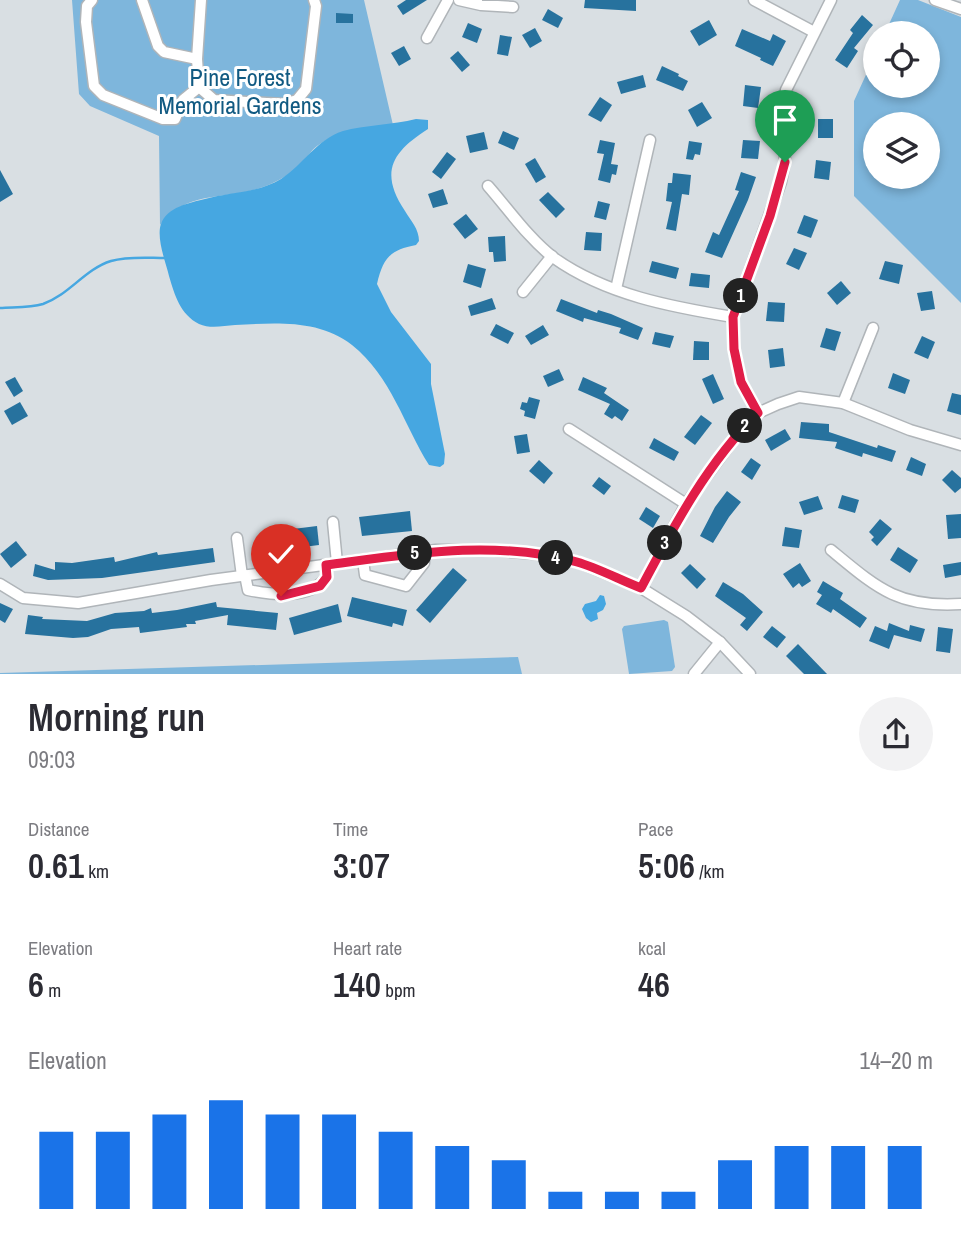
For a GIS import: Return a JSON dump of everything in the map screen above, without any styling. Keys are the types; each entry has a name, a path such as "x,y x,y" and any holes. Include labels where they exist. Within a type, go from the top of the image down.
{"street":[{"path":"92,0 87,6 86,22 94,86 103,95 163,119 175,119 183,100 199,87"},
{"path":"142,0 158,46 164,52 197,59"},
{"path":"201,0 197,59 199,87 214,100 284,104 297,100 306,89 316,6 314,0"},
{"path":"427,38 448,0"},
{"path":"459,0 481,5 513,6"},
{"path":"754,0 814,32"},
{"path":"758,413 741,382 734,349 733,317 781,182 785,162 783,119 786,90 831,0"},
{"path":"935,0 961,9"},
{"path":"616,289 650,140"},
{"path":"488,186 552,256 576,272 667,306 733,317"},
{"path":"523,292 552,256"},
{"path":"843,403 873,328"},
{"path":"641,588 686,503 739,432 758,413 799,397 843,403 910,430 961,445"},
{"path":"569,429 686,503"},
{"path":"237,538 248,590 281,596 320,586 327,577 332,564 333,523"},
{"path":"0,584 23,598 78,603 424,551 488,550 546,556 578,562 641,588 720,642 750,674"},
{"path":"831,550 888,594 936,605 961,604"},
{"path":"363,560 365,575 406,586 424,563 424,551"},
{"path":"694,674 720,642"}],"green space":[{"name":"Pine Forest Memorial Gardens","path":"72,0 364,0 393,125 354,130 335,136 315,148 299,166 279,180 249,191 195,201 171,214 160,225 159,136 90,106 79,94"},
{"path":"900,0 918,0 961,17 961,303 854,196 854,101 863,81 863,98 940,98 940,21 890,21"},
{"path":"664,620 668,622 675,667 672,671 629,674 622,629 624,626"},
{"path":"518,657 522,674 0,674 0,673"}],"shaded area":[{"path":"416,119 428,120 428,129 398,155 391,174 397,197 416,229 419,241 416,245 389,257 377,284 391,312 431,364 431,384 445,454 444,464 440,467 429,465 377,371 352,345 339,337 296,324 212,327 203,326 193,320 176,297 160,236 164,218 173,210 192,202 272,184 334,135 351,129"},
{"path":"600,595 604,596 606,604 603,610 597,613 598,619 591,622 582,609 585,604 596,601"}],"building":[{"path":"406,0 427,0 403,15 397,6"},
{"path":"585,0 636,0 636,11 584,8"},
{"path":"548,9 563,18 558,28 542,20"},
{"path":"336,13 353,14 353,23 336,23"},
{"path":"862,15 869,21 863,21 863,37 854,48 858,51 847,68 835,60 853,33 850,30"},
{"path":"709,20 717,35 699,46 690,31"},
{"path":"468,23 482,29 477,43 462,37"},
{"path":"535,28 542,41 530,48 522,35"},
{"path":"742,29 770,41 773,34 786,41 773,66 735,46"},
{"path":"500,35 512,37 508,56 497,54"},
{"path":"404,46 411,59 399,66 391,53"},
{"path":"458,51 470,65 462,72 450,58"},
{"path":"662,66 688,81 683,91 656,80"},
{"path":"643,75 646,87 621,94 617,82"},
{"path":"745,85 761,87 758,108 743,106"},
{"path":"600,97 612,105 601,122 588,115"},
{"path":"702,102 712,118 697,127 688,110"},
{"path":"818,119 833,119 833,138 818,138"},
{"path":"503,131 519,138 514,150 498,143"},
{"path":"484,132 488,149 470,153 466,136"},
{"path":"600,140 615,143 611,164 618,165 616,175 612,174 610,183 598,180 604,154 597,153"},
{"path":"743,140 760,141 758,159 741,158"},
{"path":"689,141 702,143 700,155 695,154 693,160 686,159"},
{"path":"447,152 456,159 441,179 432,172"},
{"path":"535,158 546,177 536,183 525,164"},
{"path":"816,160 831,162 829,180 814,178"},
{"path":"0,170 13,194 0,202"},
{"path":"741,172 756,177 722,258 705,252 713,232 719,235 739,191 735,190"},
{"path":"673,173 691,175 689,195 682,194 676,231 666,229 672,202 666,201 668,183 672,183"},
{"path":"443,189 448,204 433,208 428,194"},
{"path":"548,192 565,209 556,218 539,200"},
{"path":"598,201 610,204 606,220 594,217"},
{"path":"466,214 478,229 465,239 453,224"},
{"path":"804,215 818,220 811,238 797,233"},
{"path":"586,232 602,233 601,251 584,250"},
{"path":"505,236 506,261 494,262 493,252 489,252 488,237"},
{"path":"794,248 807,253 799,270 786,264"},
{"path":"652,261 679,268 676,279 649,272"},
{"path":"885,261 903,265 899,284 879,279"},
{"path":"468,264 486,269 481,288 463,282"},
{"path":"691,273 710,275 709,288 689,286"},
{"path":"841,281 851,293 837,305 827,293"},
{"path":"932,291 935,309 921,311 917,293"},
{"path":"492,298 496,309 471,316 468,306"},
{"path":"561,299 597,313 598,310 611,314 643,328 638,340 619,333 621,328 584,318 583,322 556,311"},
{"path":"768,302 785,303 784,322 766,321"},
{"path":"496,324 514,333 508,344 490,335"},
{"path":"543,325 549,335 531,345 525,336"},
{"path":"826,328 841,332 835,351 820,347"},
{"path":"655,332 674,336 670,348 652,344"},
{"path":"922,336 935,342 928,359 914,353"},
{"path":"694,341 709,342 709,360 693,360"},
{"path":"783,348 785,366 770,368 768,350"},
{"path":"559,369 564,380 548,387 543,376"},
{"path":"893,373 910,380 905,394 888,388"},
{"path":"713,374 724,399 713,404 702,379"},
{"path":"15,377 23,391 14,397 5,382"},
{"path":"583,377 607,388 604,393 629,410 622,421 615,416 612,419 604,414 610,404 578,390"},
{"path":"952,393 961,395 961,415 947,411"},
{"path":"529,397 540,400 535,419 524,416 525,411 520,409 522,402 527,403"},
{"path":"20,402 28,416 12,425 4,411"},
{"path":"701,415 712,423 695,445 684,437"},
{"path":"801,422 829,424 829,432 877,448 878,445 896,451 892,462 863,453 862,457 835,448 837,442 799,438"},
{"path":"785,429 791,439 771,451 765,440"},
{"path":"527,434 530,452 517,454 514,436"},
{"path":"654,438 679,452 674,461 649,448"},
{"path":"911,457 926,464 922,476 906,470"},
{"path":"751,458 761,465 752,480 741,472"},
{"path":"539,460 553,473 544,484 529,471"},
{"path":"952,470 961,478 961,488 955,493 942,480"},
{"path":"599,477 611,486 604,495 592,486"},
{"path":"727,491 741,502 713,543 700,536"},
{"path":"842,495 859,500 855,513 838,508"},
{"path":"818,496 823,509 804,515 799,502"},
{"path":"646,507 660,516 653,528 639,519"},
{"path":"410,511 412,531 362,536 359,517"},
{"path":"961,514 961,538 948,539 946,515"},
{"path":"880,519 892,529 877,546 871,540 874,537 869,532"},
{"path":"317,526 319,545 263,552 261,533"},
{"path":"785,527 802,530 799,548 782,546"},
{"path":"16,541 27,555 11,568 0,554"},
{"path":"898,547 918,560 910,573 890,560"},
{"path":"213,548 215,562 102,578 48,580 33,576 35,564 55,570 55,562 72,563 114,557 115,562 157,552 158,555"},
{"path":"961,562 961,575 945,578 943,565"},
{"path":"800,563 811,581 802,587 799,583 793,588 783,574"},
{"path":"690,564 706,579 697,589 681,573"},
{"path":"453,568 467,580 430,623 416,610"},
{"path":"823,581 843,593 840,599 867,618 860,628 833,609 831,613 816,604 822,595 817,592"},
{"path":"723,582 743,594 763,612 747,631 740,625 746,618 715,596"},
{"path":"352,597 407,610 403,626 393,623 392,627 347,616"},
{"path":"216,602 217,607 278,613 276,630 227,625 228,615 195,621 196,624 186,624 187,627 140,633 139,627 111,629 88,637 73,638 25,634 28,615 43,617 42,619 87,621 115,613 151,608 152,613"},
{"path":"0,603 13,609 5,623 0,620"},
{"path":"338,604 342,622 294,635 289,618"},
{"path":"889,623 909,631 910,625 925,629 921,642 894,635 889,649 869,641 875,626 887,631"},
{"path":"772,626 786,637 777,648 763,637"},
{"path":"938,627 953,629 950,653 936,651"},
{"path":"798,644 827,674 804,674 786,656"}],"waterway":[{"path":"0,308 43,304 111,261 165,258"}],"route":[{"path":"281,596 320,586 327,577 326,565 436,550 536,554 578,562 641,588 686,503 739,432 758,413 741,382 734,349 733,317 770,216 785,162"}]}
